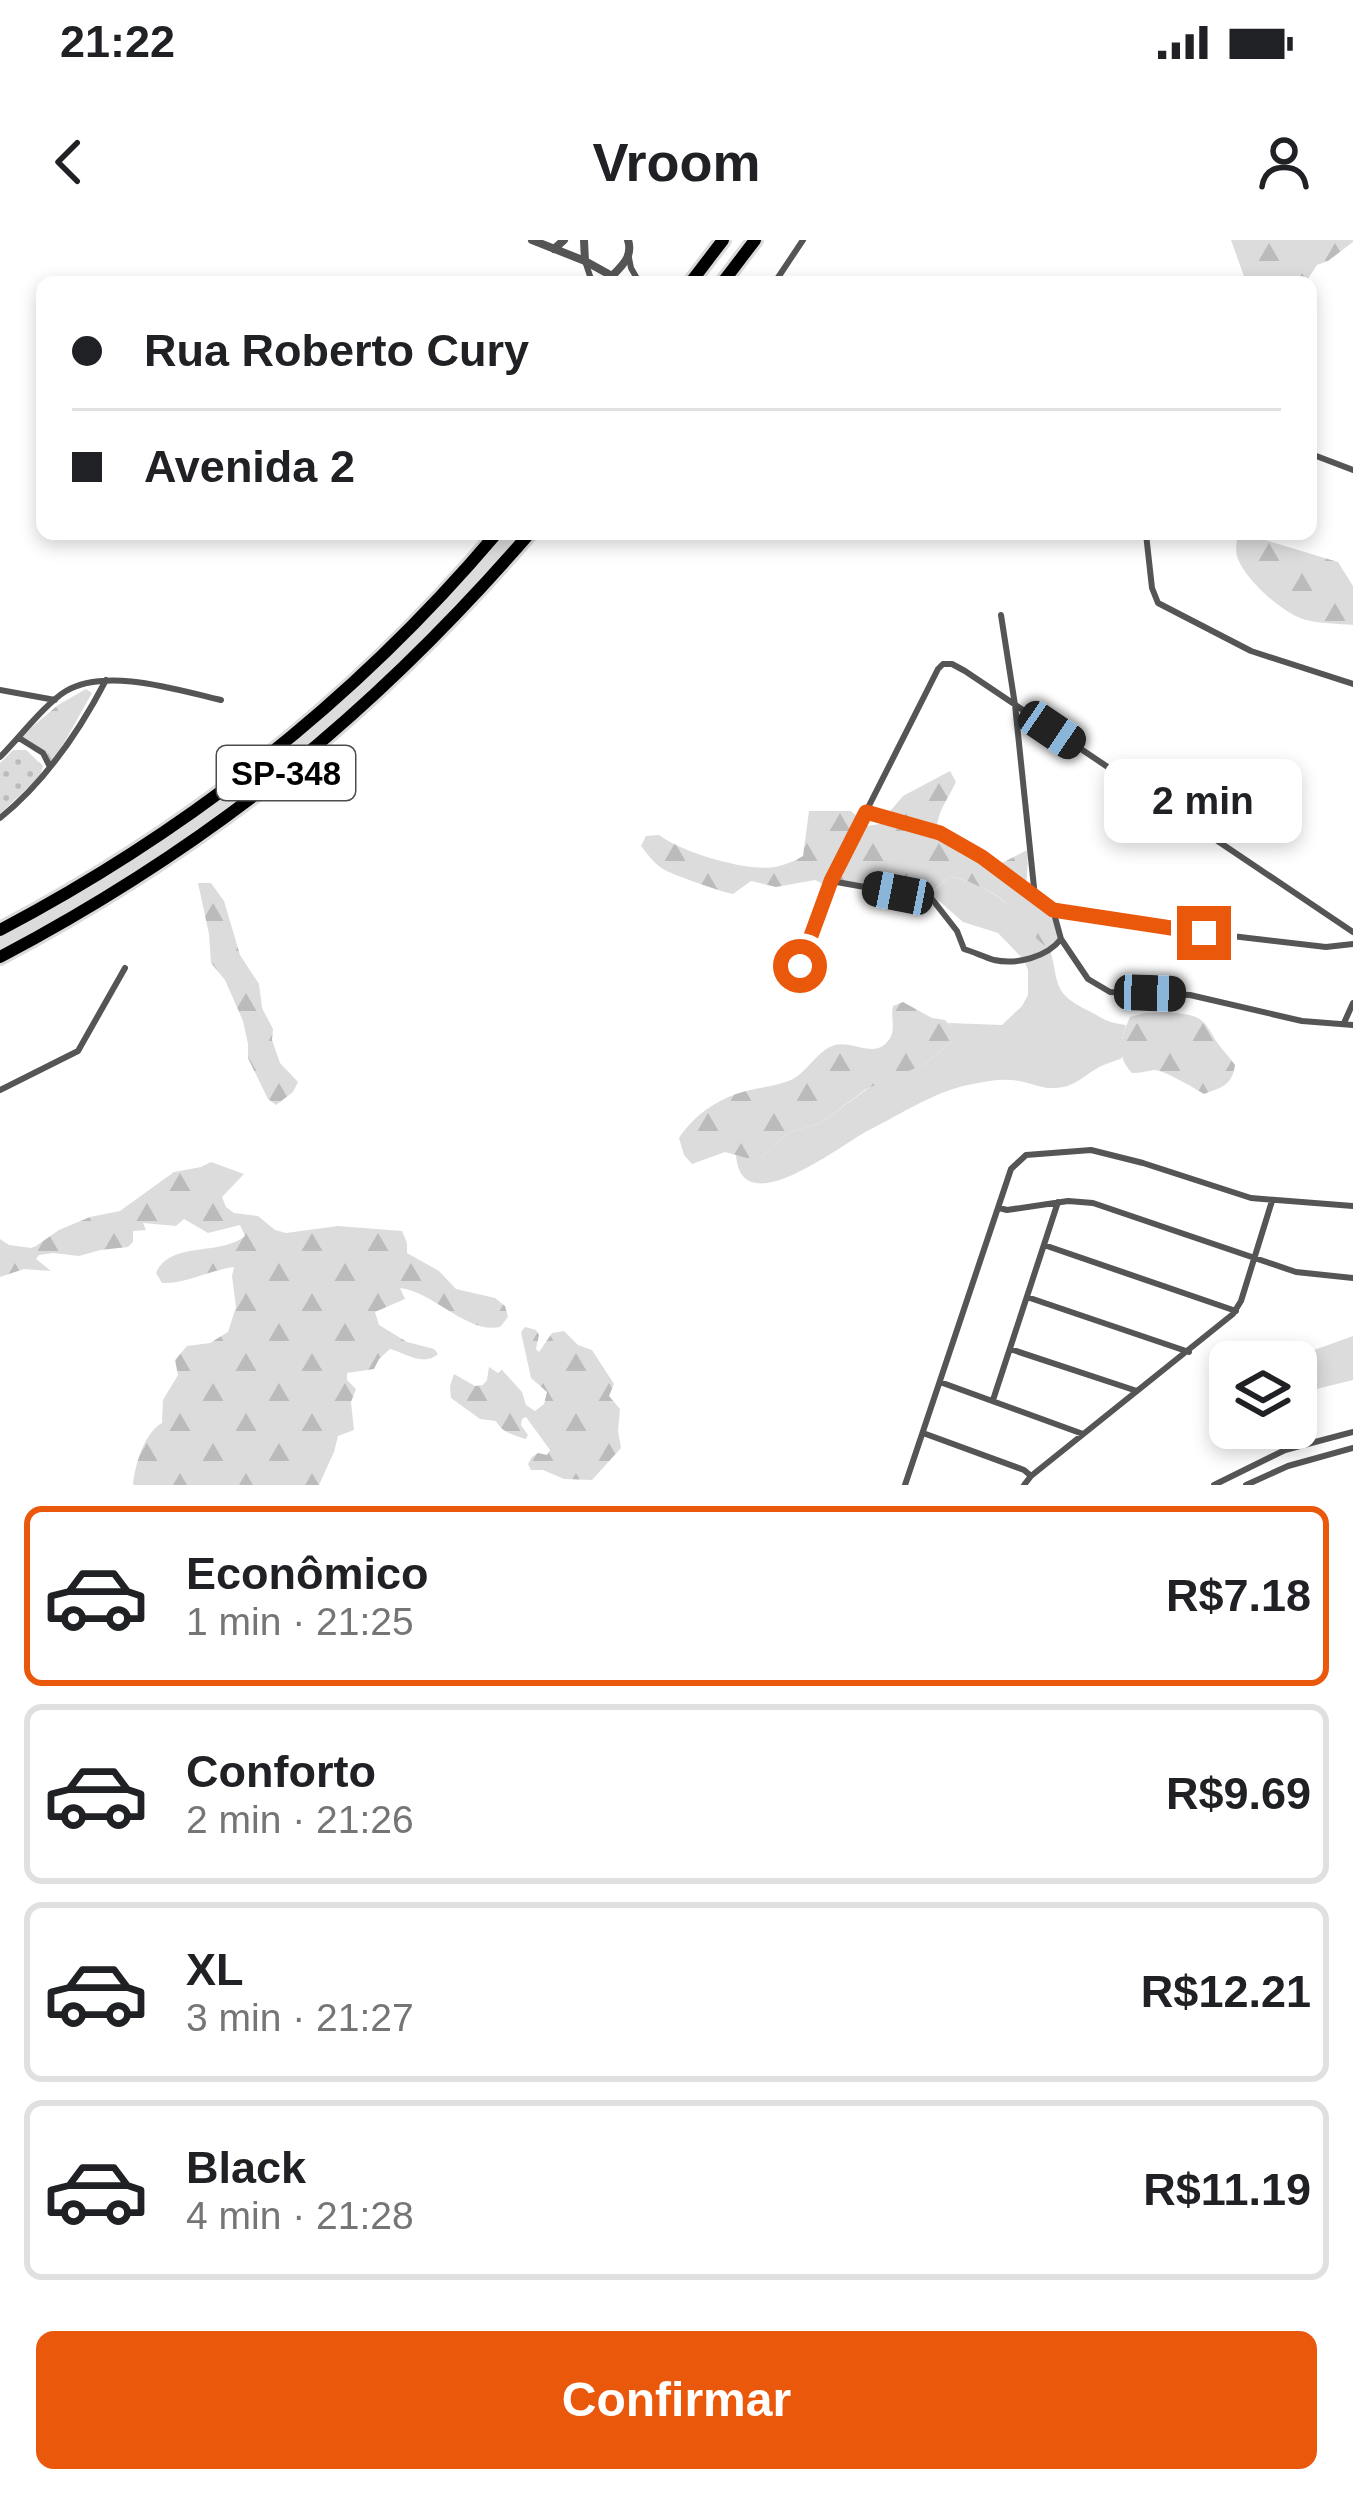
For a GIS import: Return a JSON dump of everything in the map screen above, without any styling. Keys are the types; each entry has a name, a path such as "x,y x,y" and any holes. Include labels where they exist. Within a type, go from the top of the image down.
{"highway":[{"path":"696,276 723,240"},
{"path":"728,276 755,240"},
{"name":"SP-348","path":"0,930 117,864 248,772 382,658 490,540"},
{"name":"SP-348","path":"0,957 137,879 284,775 429,644 524,540"}],"street":[{"path":"532,240 585,261 608,276"},
{"path":"554,249 563,240"},
{"path":"584,240 590,276"},
{"path":"629,249 638,240"},
{"path":"779,276 803,240"},
{"path":"1317,456 1353,470"},
{"path":"1147,540 1158,603 1251,651 1353,684"},
{"path":"1000,615 1015,705 1035,897"},
{"path":"800,966 831,881 943,664 952,664 1015,705 1353,932"},
{"path":"0,818 50,768 106,680"},
{"path":"1,754 55,700 80,685 106,680 221,700"},
{"path":"0,690 55,700"},
{"path":"19,738 43,753 50,768"},
{"path":"866,812 940,833 982,857 1053,910 1326,947 1353,944"},
{"path":"831,881 932,899 957,931 964,949 997,961 1035,958 1053,950 1061,939"},
{"path":"1053,910 1061,939 1088,979 1110,992 1190,995 1302,1021 1348,1024 1353,1003"},
{"path":"0,1090 76,1053 125,968"},
{"path":"906,1485 1011,1169 1019,1159 1081,1149 1144,1163 1251,1198 1353,1206"},
{"path":"999,1208 1077,1201 1101,1205 1302,1274 1353,1278"},
{"path":"1024,1485 1236,1310 1272,1201"},
{"path":"993,1400 1058,1202"},
{"path":"1044,1245 1236,1310"},
{"path":"1027,1297 1189,1352"},
{"path":"1010,1349 1137,1391"},
{"path":"940,1382 1083,1434"},
{"path":"1214,1485 1285,1450 1353,1432"},
{"path":"922,1433 1031,1476"},
{"path":"1246,1485 1288,1466 1353,1448"}],"green space":[{"path":"1231,240 1353,240 1317,265 1310,276 1244,276"},
{"path":"499,540 514,540 405,657 280,768 146,866 0,950 0,937 188,823 276,758 360,687"},
{"path":"1237,540 1265,540 1338,562 1353,586 1353,625 1297,617 1256,585 1236,554"},
{"path":"86,689 92,693 50,768 43,753 19,738 58,705"},
{"path":"13,750 26,750 43,766 40,776 0,814 0,763"},
{"path":"950,771 956,782 940,814 937,835 963,855 996,866 1027,850 1027,895 1059,927 1063,935 1057,943 1047,947 1001,899 960,879 948,877 929,895 815,880 776,887 751,881 733,894 668,871 641,846 646,836 659,835 715,859 775,867 803,856 809,811 851,811 867,826 879,824 903,796"},
{"path":"948,877 989,891 1008,905 1049,946 1062,992 1106,1020 1126,1025 1122,1058 1062,1087 1008,1080 960,1087 908,1109 774,1182 756,1183 742,1175 736,1155 761,1158 787,1133 821,1123 875,1083 925,1064 953,1040 948,1023 1002,1025 1022,1006 1028,995 1024,960 998,933 963,922 931,894"},
{"path":"198,883 211,883 224,901 240,955 259,984 280,1063 298,1082 276,1105 268,1099 248,1058 243,1021 225,980 211,963"},
{"path":"903,1002 945,1020 953,1029 953,1040 925,1064 866,1089 821,1123 787,1133 761,1158 725,1152 692,1164 684,1155 679,1138 717,1103 791,1080 835,1045 882,1046 892,1033 893,1006"},
{"path":"1168,1012 1192,1016 1206,1026 1235,1065 1225,1085 1204,1094 1154,1070 1132,1073 1121,1046 1130,1017"},
{"path":"211,1162 244,1174 222,1197 234,1213 258,1216 286,1233 338,1226 402,1231 407,1253 439,1271 456,1289 495,1298 505,1306 508,1317 500,1327 488,1327 400,1288 405,1299 375,1312 379,1325 438,1354 421,1359 390,1349 374,1369 347,1373 356,1389 351,1402 354,1430 338,1436 319,1485 133,1485 145,1442 162,1423 163,1400 178,1375 175,1360 187,1346 210,1343 228,1332 236,1307 234,1267 171,1283 162,1283 156,1273 172,1256 245,1236 240,1225 208,1233 184,1219 176,1226 143,1223 146,1230 133,1231 128,1247 79,1256 39,1255 36,1259 51,1271 24,1269 0,1277 0,1239 31,1248 90,1217 120,1211 174,1172"},
{"path":"525,1327 539,1335 539,1352 552,1333 564,1331 578,1345 592,1350 614,1384 609,1396 620,1409 621,1448 592,1480 531,1470 532,1457 550,1450 526,1417 521,1425 526,1439 505,1431 496,1421 480,1419 451,1398 454,1374 475,1386 483,1385 489,1367 498,1373 502,1370 522,1392 526,1405 535,1411 544,1404 547,1392 531,1378 521,1332"},
{"path":"1353,1336 1353,1380 1317,1389 1317,1349"}],"route":[{"path":"800,966 831,881 866,812 940,833 982,857 1053,910 1204,933"}]}
